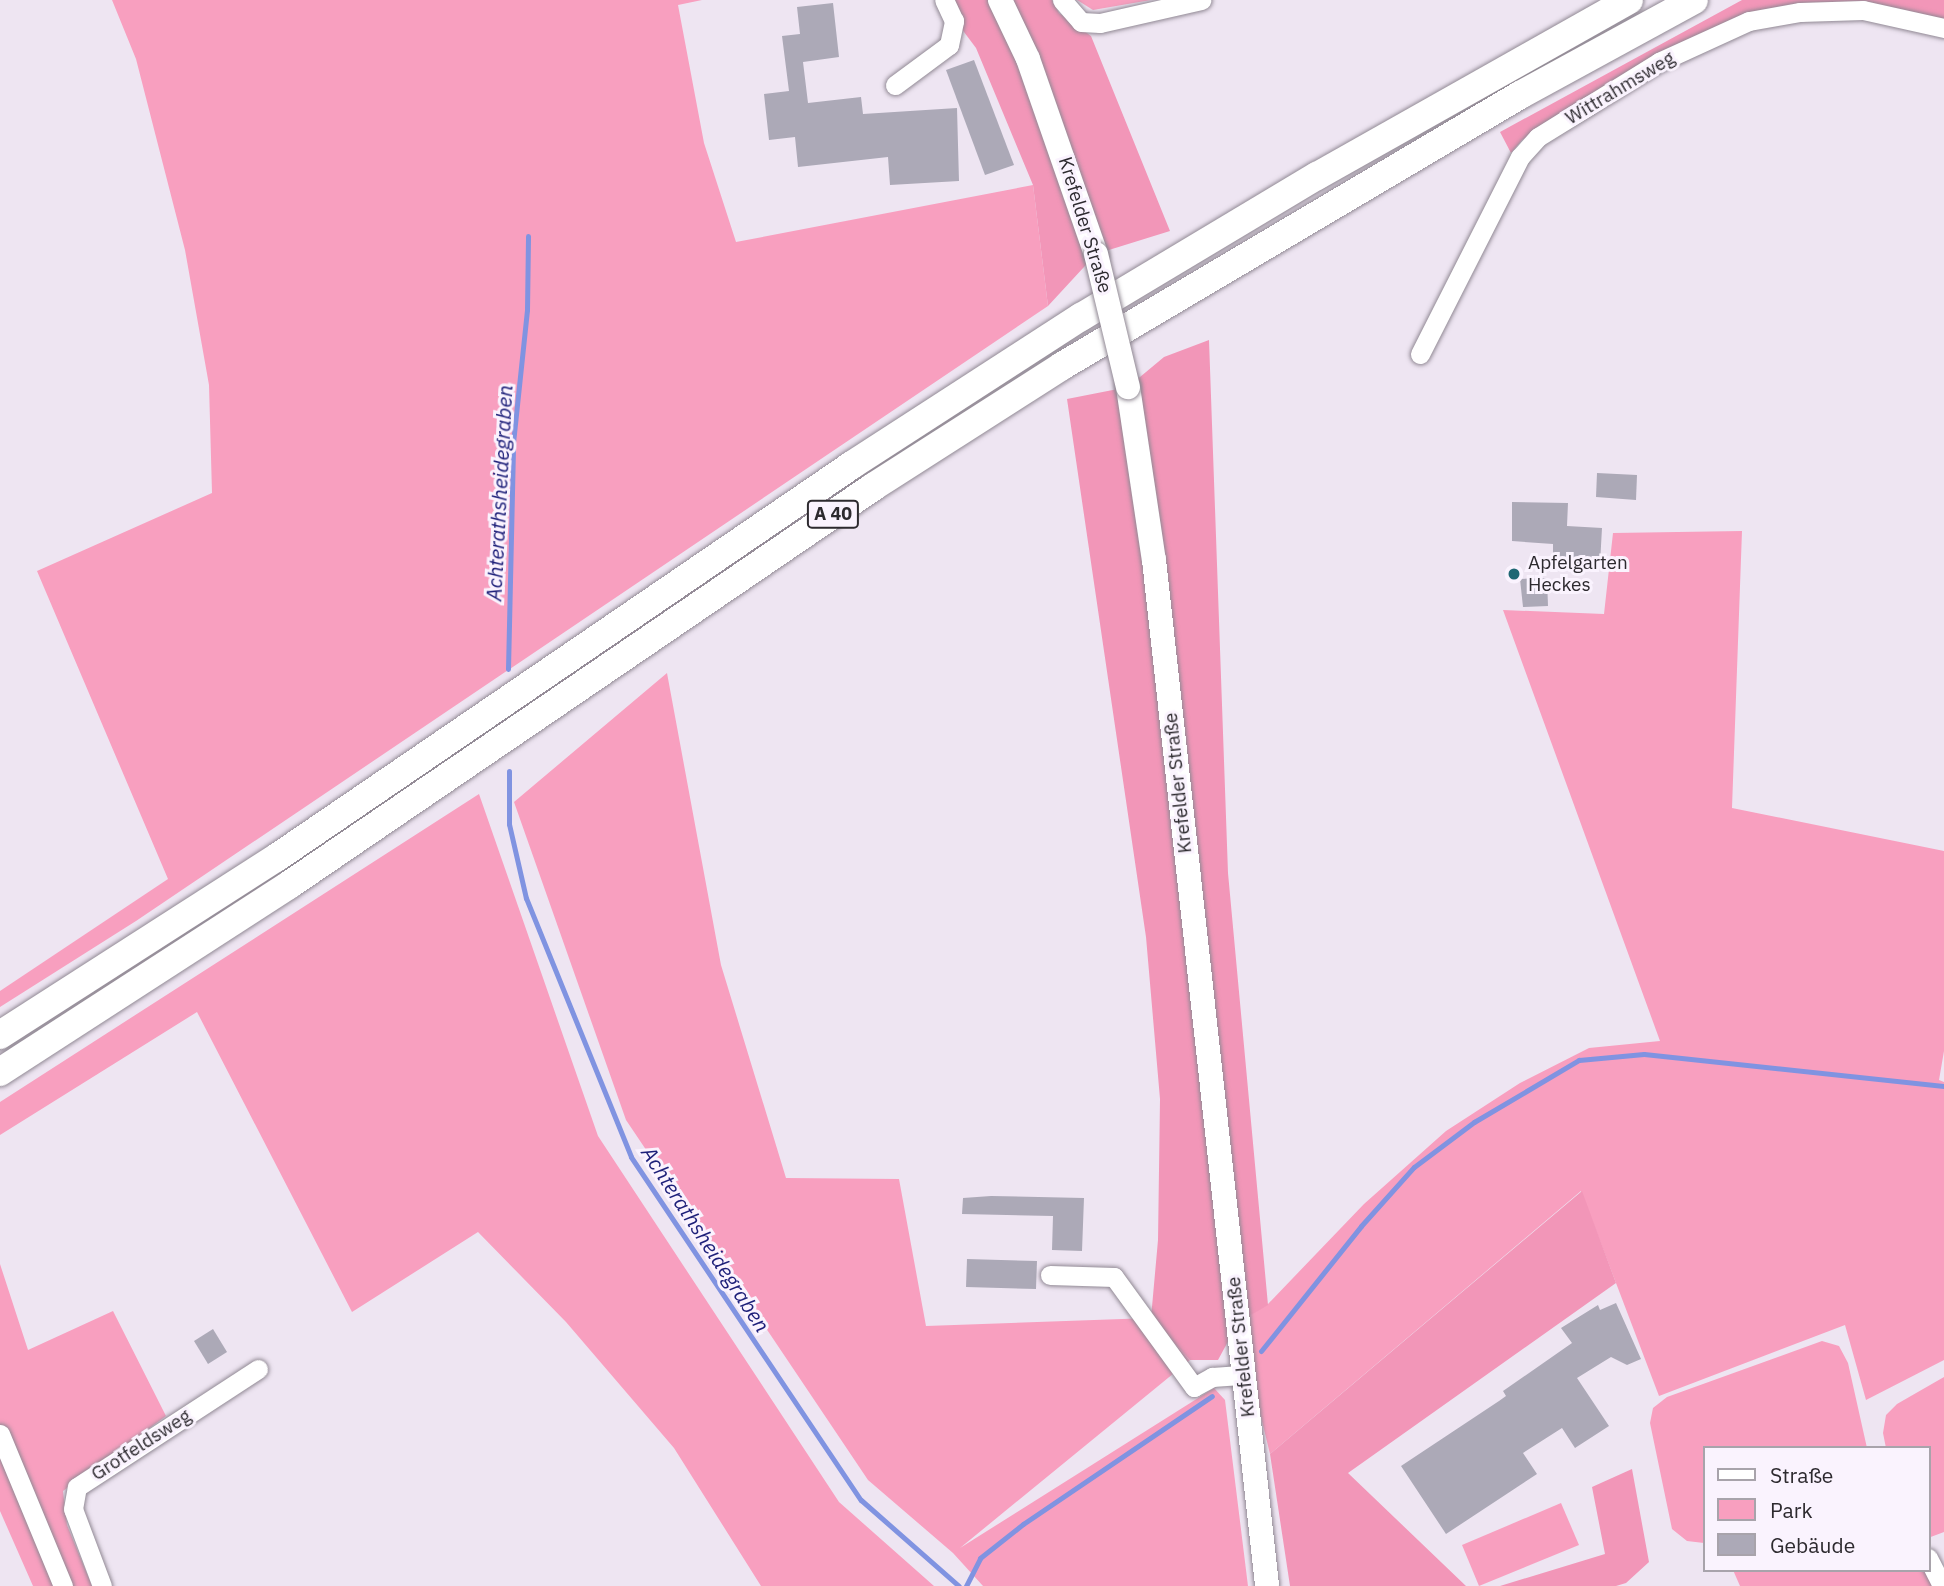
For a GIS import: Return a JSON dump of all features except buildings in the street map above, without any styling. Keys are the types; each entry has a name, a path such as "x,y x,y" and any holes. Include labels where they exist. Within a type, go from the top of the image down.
{"highway":[{"name":"A 40","path":"0,1035 276,858 852,465 1082,317 1317,176 1629,0"},
{"name":"A 40","path":"0,1072 289,885 873,487 1062,366 1508,101 1694,0"}],"main road":[{"name":"Krefelder Straße","path":"1000,0 1032,70 1096,254 1128,387 1154,560 1267,1586"}],"street":[{"path":"895,85 949,45 954,21 944,0"},
{"path":"1062,0 1081,22 1100,23 1200,0"},
{"name":"Wittrahmsweg","path":"1420,354 1520,157 1538,137 1578,112 1659,62 1749,22 1800,12 1863,10 1944,28"},
{"path":"1050,1275 1114,1277 1194,1387 1212,1377 1244,1375"},
{"name":"Grotfeldsweg","path":"102,1586 73,1509 77,1487 258,1369"},
{"path":"0,1434 63,1586"},
{"path":"1930,1562 1942,1586"}],"green space":[{"path":"112,0 702,0 678,5 704,143 736,242 1033,185 1048,306 136,921 0,1007 0,991 168,879 37,571 212,493 209,385 185,250 136,59"},
{"path":"1077,0 1151,0 1093,10"},
{"path":"1742,531 1732,808 1944,851 1944,1051 1939,1080 1944,1082 1944,1360 1866,1400 1845,1325 1659,1396 1581,1191 1270,1454 1238,1323 1268,1304 1364,1204 1446,1131 1520,1083 1589,1048 1660,1041 1503,610 1604,614 1613,533"},
{"path":"667,673 721,965 786,1178 899,1179 926,1326 1151,1318 1190,1360 960,1548 1214,1388 1225,1400 1248,1586 983,1586 953,1553 868,1480 626,1120 514,802"},
{"path":"479,794 598,1136 839,1502 934,1586 761,1586 674,1448 566,1322 478,1232 352,1312 197,1012 0,1135 0,1102"},
{"path":"0,1264 28,1350 113,1311 166,1416 63,1491 67,1525 92,1586 33,1586 0,1511"},
{"path":"1822,1341 1839,1346 1848,1363 1867,1446 1702,1446 1702,1543 1687,1541 1672,1529 1650,1423 1653,1408 1667,1397"},
{"path":"1944,1377 1944,1532 1930,1537 1930,1446 1886,1446 1883,1433 1886,1415 1897,1404"},
{"path":"1561,1503 1579,1545 1479,1586 1462,1545"},
{"path":"1734,1572 1929,1572 1935,1586 1740,1586"}],"shaded area":[{"path":"940,0 1052,0 1059,13 1091,36 1170,231 1096,254 1048,306 1033,185 976,48"},
{"path":"1742,0 1944,0 1944,20 1800,5 1613,82 1522,140 1511,153 1500,132"},
{"path":"1209,340 1228,873 1268,1305 1238,1323 1218,1360 1190,1360 1151,1318 1158,1240 1160,1099 1146,937 1067,399 1128,387 1164,357"},
{"path":"1582,1191 1616,1283 1348,1473 1466,1586 1290,1586 1270,1454"},
{"path":"1632,1469 1649,1562 1626,1583 1616,1586 1500,1586 1605,1554 1592,1487"}],"waterway":[{"name":"Achterathsheidegraben","path":"508,669 513,443 527,310 528,236"},
{"name":"Achterathsheidegraben","path":"509,771 509,824 526,898 631,1157 861,1500 959,1586"},
{"path":"1261,1351 1361,1226 1414,1167 1474,1122 1579,1060 1644,1054 1944,1086"},
{"path":"966,1586 980,1558 1023,1524 1212,1396"}],"place":[{"name":"Apfelgarten Heckes","path":"1514,574"}]}
